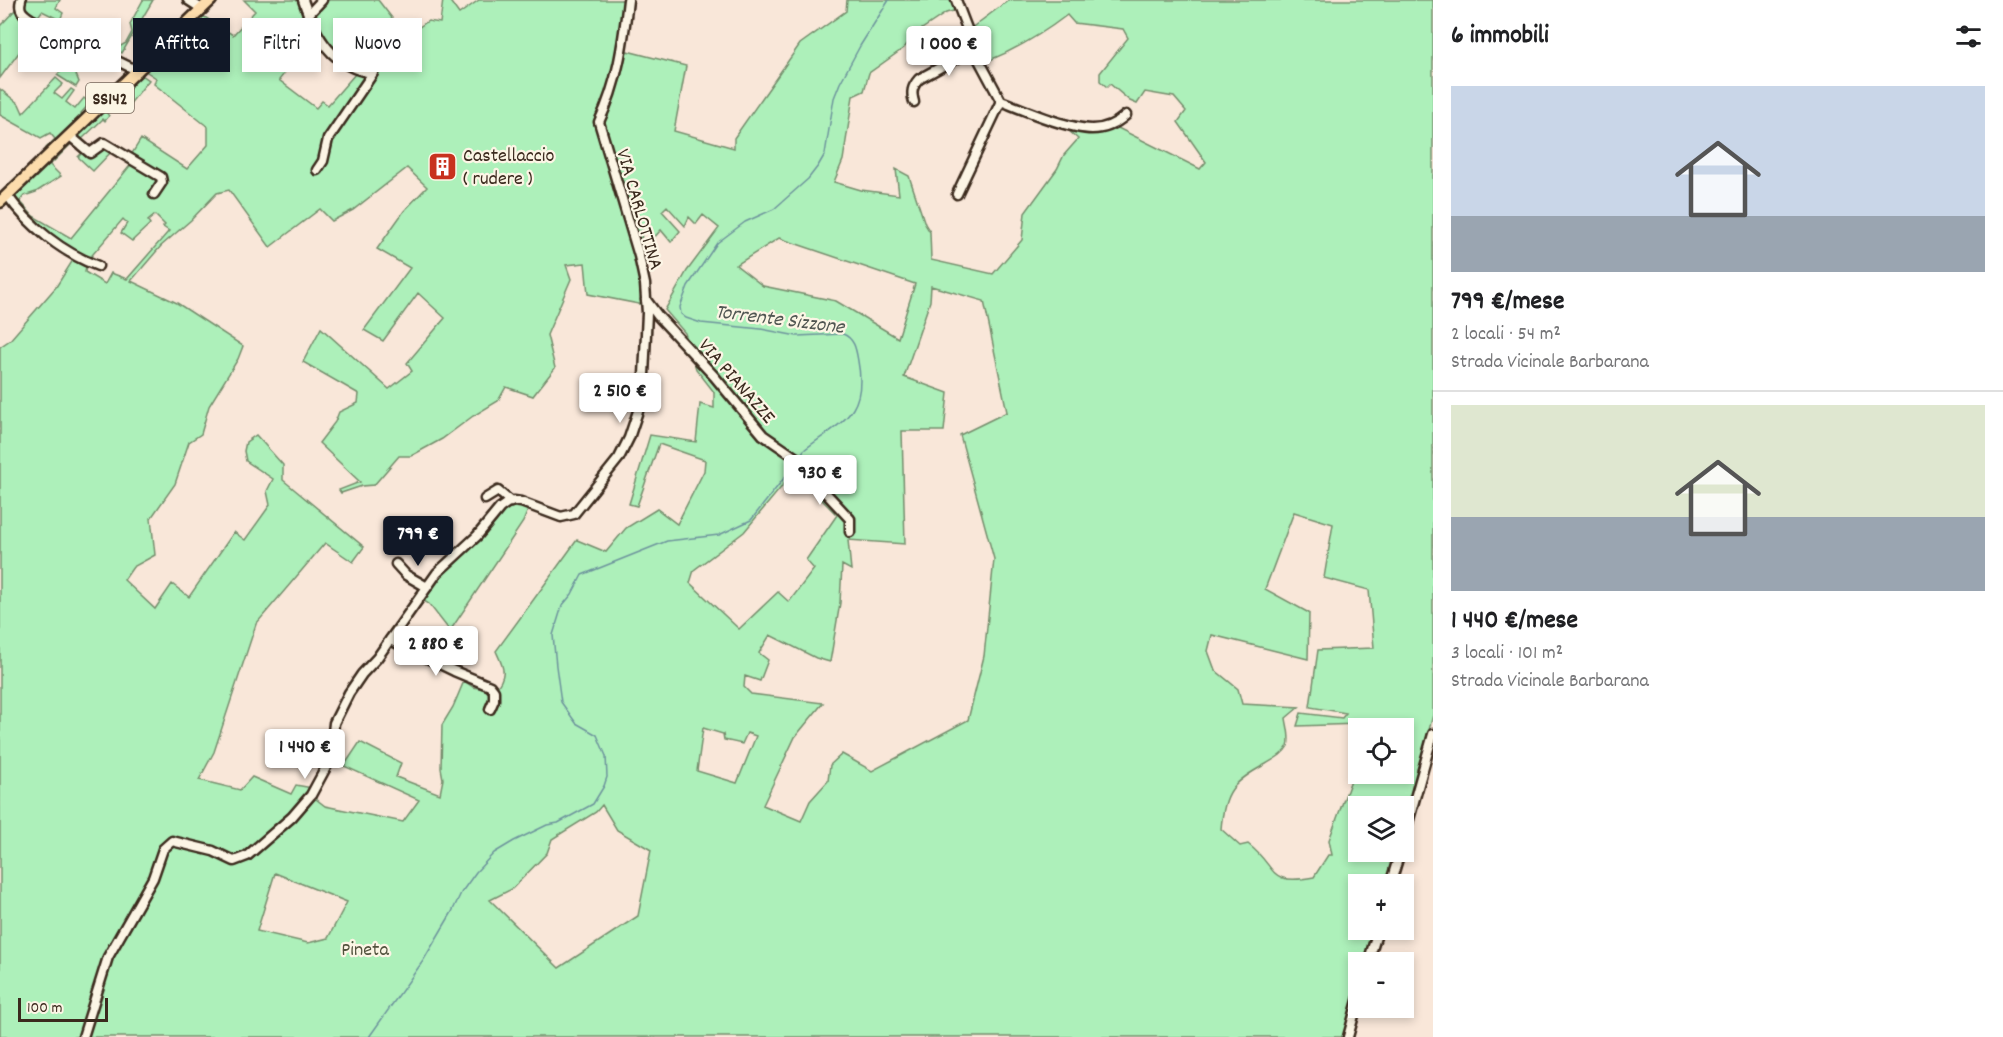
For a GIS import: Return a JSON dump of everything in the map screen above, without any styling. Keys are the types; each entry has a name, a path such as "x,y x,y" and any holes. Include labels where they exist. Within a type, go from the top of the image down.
{"main road":[{"name":"SS142","path":"193,18 211,0"},
{"name":"SS142","path":"4,199 137,72"}],"street":[{"path":"21,0 19,6 22,12 31,19 133,69"},
{"path":"188,0 202,9"},
{"path":"303,0 308,15 325,46 347,67 373,73 328,139 317,170"},
{"path":"308,15 322,0"},
{"name":"VIA CARLOTTINA","path":"485,499 498,490 511,502 521,502 561,517 574,514 619,458 630,438 643,396 646,300 639,256 599,122 610,98 621,57 628,0"},
{"path":"956,0 974,49 1001,101 1066,124 1091,129 1116,124 1126,115"},
{"path":"914,102 913,86 919,79 974,49"},
{"path":"957,194 1001,101"},
{"path":"70,136 90,153 104,143 160,177 162,182 154,194"},
{"path":"4,199 77,258 98,266"},
{"name":"VIA PIANAZZE","path":"646,300 714,376 762,435 811,468 823,489 850,519 850,532"},
{"path":"83,1037 108,957 153,878 163,849 172,841 213,851 234,861 247,856 292,817 311,795 323,774 332,749 334,723 349,693 390,640 426,587 448,561 477,536 500,508 511,502"},
{"path":"396,564 406,575 426,587"},
{"path":"390,640 490,686 494,691 494,700 490,709"},
{"path":"1414,801 1433,734"},
{"path":"1348,1037 1353,1018"}],"green space":[{"path":"23,0 60,0 56,8 63,13 61,18 56,18 42,11 37,18 24,10"},
{"path":"143,0 153,0 142,18 133,18"},
{"path":"244,0 299,0 310,18 249,18 255,11"},
{"path":"327,0 378,0 392,18 333,18 333,49 321,33 321,18 312,17"},
{"name":"Pineta","path":"443,0 449,0 459,14 479,0 625,0 617,54 608,91 597,117 638,254 644,305 588,294 585,263 566,265 571,279 547,335 555,368 533,396 506,387 498,401 442,439 411,456 399,456 374,485 362,486 341,493 339,490 360,482 319,443 335,422 339,412 358,403 359,394 303,362 321,328 389,389 412,371 407,363 445,318 418,293 383,341 364,330 410,268 377,249 404,211 427,187 407,168 353,210 332,221 320,209 270,247 229,190 217,193 161,246 131,281 177,303 243,346 238,359 209,406 201,434 189,442 175,484 151,518 155,555 133,567 124,580 155,609 172,584 189,597 234,532 245,540 270,505 267,491 273,479 246,461 244,451 246,442 256,435 283,465 283,480 364,547 353,562 325,543 256,624 214,752 199,780 240,790 252,777 291,794 296,785 312,788 316,799 325,806 403,822 419,800 344,766 360,742 401,763 396,777 440,794 443,779 442,725 464,681 473,687 494,691 503,676 501,662 496,651 577,540 606,552 626,528 657,509 677,524 704,471 705,460 659,444 637,506 629,504 650,435 696,442 700,404 714,408 714,392 696,369 685,333 665,310 687,271 719,228 703,215 696,224 689,217 685,226 667,206 662,211 680,231 671,242 661,230 651,241 650,230 641,231 643,250 640,252 602,123 612,102 627,51 686,66 674,131 734,148 734,138 800,44 846,11 847,0 954,0 957,10 946,13 916,33 904,48 869,73 864,91 853,96 843,160 834,182 861,190 899,195 896,169 909,176 925,224 930,232 931,260 993,274 1022,240 1025,213 1057,169 1064,155 1078,139 1068,130 1069,126 1114,126 1200,169 1206,162 1178,122 1186,111 1174,97 1145,92 1137,104 1110,84 1107,87 1100,81 1100,73 1128,38 1123,29 1074,23 1067,15 1026,42 983,63 970,29 1009,0 1433,0 1433,715 1411,796 1348,796 1348,862 1394,862 1391,874 1348,874 1348,940 1372,940 1369,952 1348,952 1348,1018 1350,1018 1345,1037 0,1037 0,347 10,340 56,287 75,257 31,220 12,197 68,143 70,145 50,165 61,176 36,192 24,196 20,201 33,216 71,238 133,162 155,177 131,155 141,139 187,169 208,145 208,127 154,84 156,78 147,72 230,72 230,33 233,35 242,25 242,72 285,72 279,80 316,108 322,101 328,105 356,72 422,72 422,25 428,21 440,23","holes":["155,215 165,225 163,227 169,231 127,279 111,273 105,284 85,272 87,261 123,219 127,223 121,233 132,241 150,224 148,221","779,238 915,284 898,338 836,301 763,286 736,265","931,286 984,301 1007,412 960,435 994,559 984,656 968,720 872,771 842,754 830,765 828,781 810,801 801,821 763,805 795,737 823,703 751,694 744,687 745,676 760,681 768,660 759,653 770,635 816,658 830,662 840,603 842,565 851,570 848,540 905,544 902,431 944,431 948,393 904,377 930,301","794,472 837,515 806,560 814,569 789,602 778,592 739,629 690,583 694,570 744,532","1294,512 1333,524 1324,578 1369,590 1374,648 1318,650 1310,707 1346,713 1342,718 1301,713 1297,726 1348,724 1348,718 1414,718 1414,784 1349,784 1329,840 1332,855 1328,855 1314,877 1299,879 1280,877 1248,844 1240,846 1221,829 1225,805 1232,789 1245,776 1286,749 1289,739 1286,718 1299,707 1242,704 1238,689 1215,670 1208,651 1212,635 1308,659 1309,613 1265,589","703,728 723,734 724,740 742,744 747,733 756,736 737,783 697,771","602,805 617,830 651,850 638,916 559,968 490,900 512,889 547,853 552,839 596,812","275,873 347,902 328,938 308,943 257,931"]},
{"path":"16,9 24,18 18,18 18,54 0,78 0,26"},
{"path":"133,18 133,34 122,53 121,46 126,43 132,32 130,24"},
{"path":"321,36 333,56 333,59 321,49"},
{"path":"60,72 75,72 79,82 76,87 57,75"},
{"path":"139,73 149,80 125,110 123,107 125,105 119,99 106,112 109,116 105,121 103,119 82,139 79,136"},
{"path":"56,78 63,84 54,93 62,99 71,89 74,91 66,102 75,109 84,98 90,103 81,113 83,117 48,151 46,148 55,139 50,133 41,138 0,115 0,89 19,104 23,113"},
{"path":"103,147 112,151 93,171 78,157 83,152 89,157"},
{"path":"507,503 530,505 523,522 450,631 429,604 418,597"}],"waterway":[{"name":"Torrente Sizzone","path":"800,456 804,450 840,424 855,405 860,379 856,349 850,339 843,334 797,336 761,329 701,323 686,318 681,314 680,307 688,286 717,243 745,222 774,209 808,179 818,166 825,154 834,98 840,83 889,0"},
{"name":"Torrente Sizzone","path":"369,1037 423,961 461,893 476,872 494,853 514,841 547,825 558,823 593,804 604,786 607,777 606,756 597,735 576,723 561,702 556,666 553,635 562,606 572,594 582,575 667,541 719,535 751,520 796,463"}],"place":[{"name":"Castellaccio ( rudere )","path":"442,166"}]}
